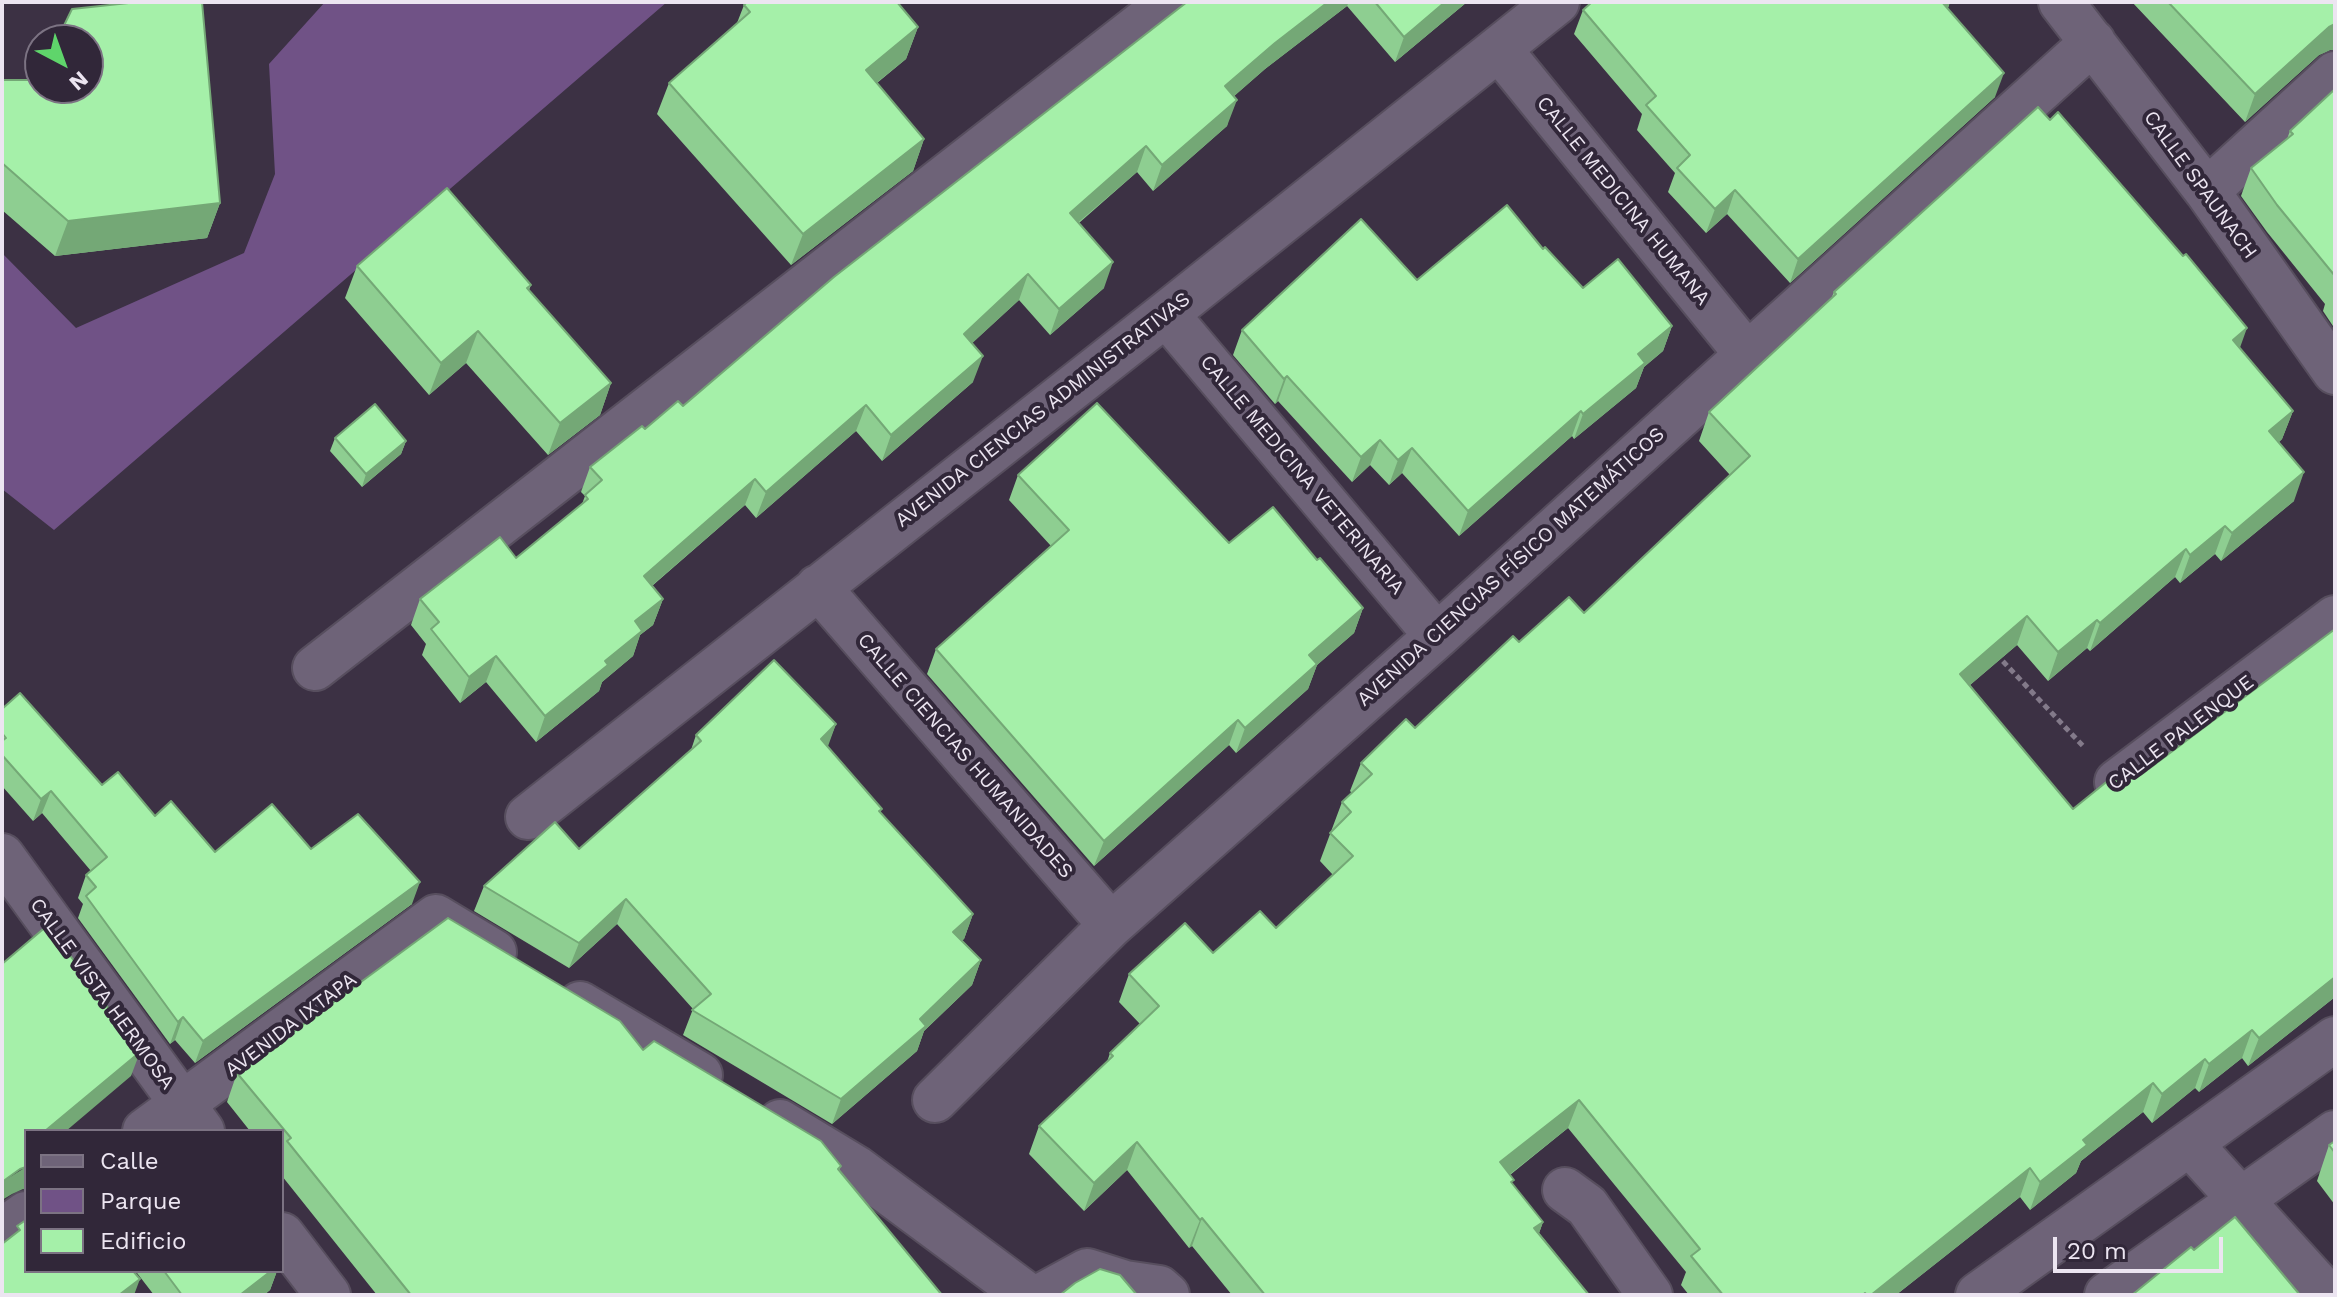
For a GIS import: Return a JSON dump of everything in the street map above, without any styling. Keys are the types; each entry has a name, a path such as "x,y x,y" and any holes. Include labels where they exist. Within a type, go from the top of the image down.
{"street":[{"path":"315,668 1170,2"},
{"name":"AVENIDA CIENCIAS ADMINISTRATIVAS","path":"528,817 1557,2"},
{"name":"CALLE SPAUNACH","path":"2061,2 2207,191 2335,372"},
{"name":"AVENIDA CIENCIAS FÍSICO MATEMÁTICOS","path":"935,1100 1111,925 1437,636 2093,42"},
{"name":"CALLE MEDICINA HUMANA","path":"1499,49 1746,353"},
{"path":"2207,191 2335,74"},
{"name":"CALLE MEDICINA VETERINARIA","path":"1166,314 1437,636"},
{"name":"CALLE CIENCIAS HUMANIDADES","path":"818,587 1111,925"},
{"name":"CALLE PALENQUE","path":"2117,782 2335,618"},
{"name":"CALLE VISTA HERMOSA","path":"2,856 192,1118"},
{"name":"AVENIDA IXTAPA","path":"152,1129 192,1118 436,917 856,1168 1027,1295"},
{"path":"1978,1295 2335,1039"},
{"path":"2107,1295 2335,1133"},
{"path":"2191,1145 2327,1295"},
{"path":"1565,1190 1587,1206 1650,1295"},
{"path":"2,1231 24,1215"},
{"path":"284,1238 328,1295"},
{"path":"1043,1295 1087,1271 1163,1291"}],"path":[{"path":"1995,653 2117,782"}],"green space":[{"path":"325,2 667,2 54,530 2,489 2,253 76,328 244,253 275,174 269,64"}],"building":[{"path":"138,2 202,2 220,203 68,221 2,163 2,80 24,80 24,104 104,104 104,24 65,24 72,9"},
{"path":"747,2 897,2 918,27 866,70 924,139 803,234 669,83 750,12 744,5"},
{"path":"1187,2 1328,2 1225,86 1237,100 1162,165 1146,146 1070,213 1113,262 1059,309 1028,274 964,334 983,356 891,435 866,405 766,492 755,479 644,576 663,599 635,621 642,631 605,661 608,665 545,716 496,656 469,677 431,629 439,622 420,599 500,537 516,558 588,499 585,495 602,480 590,467 642,426 645,429 678,401 683,406 834,277"},
{"path":"1375,2 1445,2 1404,37"},
{"path":"1592,2 1942,2 2004,73 1798,259 1735,190 1715,209 1677,168 1690,155 1646,105 1656,96 1583,10"},
{"path":"2168,2 2335,2 2335,24 2255,94"},
{"path":"2335,89 2335,276 2251,168 2293,134 2290,131"},
{"path":"2038,107 2050,120 2058,112 2183,256 2186,254 2247,328 2233,340 2293,411 2269,431 2304,472 2232,533 2225,526 2190,555 2186,549 2100,623 2097,620 2058,652 2027,616 1960,674 2073,809 2115,775 2130,779 2142,774 2335,629 2335,977 2259,1038 2252,1030 2209,1064 2205,1059 2162,1094 2153,1083 2083,1140 2087,1145 2040,1182 2030,1168 1871,1295 1723,1295 1691,1256 1700,1249 1579,1100 1500,1162 1514,1180 1511,1182 1543,1222 1534,1228 1589,1295 1265,1295 1137,1142 1094,1183 1039,1126 1113,1056 1110,1053 1159,1006 1129,974 1185,923 1213,953 1260,911 1276,928 1353,856 1330,833 1351,812 1342,802 1372,774 1361,763 1406,719 1415,728 1513,636 1519,642 1569,597 1584,613 1750,456 1709,412 1836,294 1834,292"},
{"path":"447,188 531,285 527,288 611,383 560,423 478,331 441,363 357,266"},
{"path":"1507,205 1543,249 1545,247 1583,288 1618,259 1672,326 1638,354 1645,363 1583,414 1581,411 1468,511 1412,448 1398,460 1380,440 1361,457 1287,376 1284,379 1242,330 1361,219 1417,280"},
{"path":"1097,403 1229,543 1273,507 1317,560 1320,558 1363,608 1309,655 1317,664 1245,728 1238,720 1104,841 936,649 1069,530 1018,475"},
{"path":"375,404 406,441 366,474 335,438"},
{"path":"774,660 836,724 821,739 882,809 879,811 973,914 953,932 981,960 920,1019 926,1026 841,1099 692,1010 711,994 626,899 579,943 484,886 555,822 579,849 701,741 696,735"},
{"path":"20,693 102,785 118,772 155,816 171,801 215,852 272,804 311,849 358,814 420,882 203,1041 183,1017 178,1022 86,896 96,887 86,875 107,857 51,791 41,799 2,755 2,741 6,738 2,733 2,709"},
{"path":"448,918 620,1021 643,1050 654,1041 821,1141 841,1166 838,1169 942,1295 411,1295 287,1141 291,1138 237,1073"},
{"path":"48,925 140,1052 47,1129 24,1129 24,1168 2,1182 2,964"},
{"path":"2235,1217 2300,1295 2132,1295 2191,1247 2194,1250"},
{"path":"24,1221 24,1273 135,1273 140,1279 119,1295 2,1295 2,1244 20,1230 17,1226"},
{"path":"1100,1269 1120,1275 1137,1295 1060,1295 1075,1283"},
{"path":"166,1273 268,1273 240,1295 182,1295"}]}
